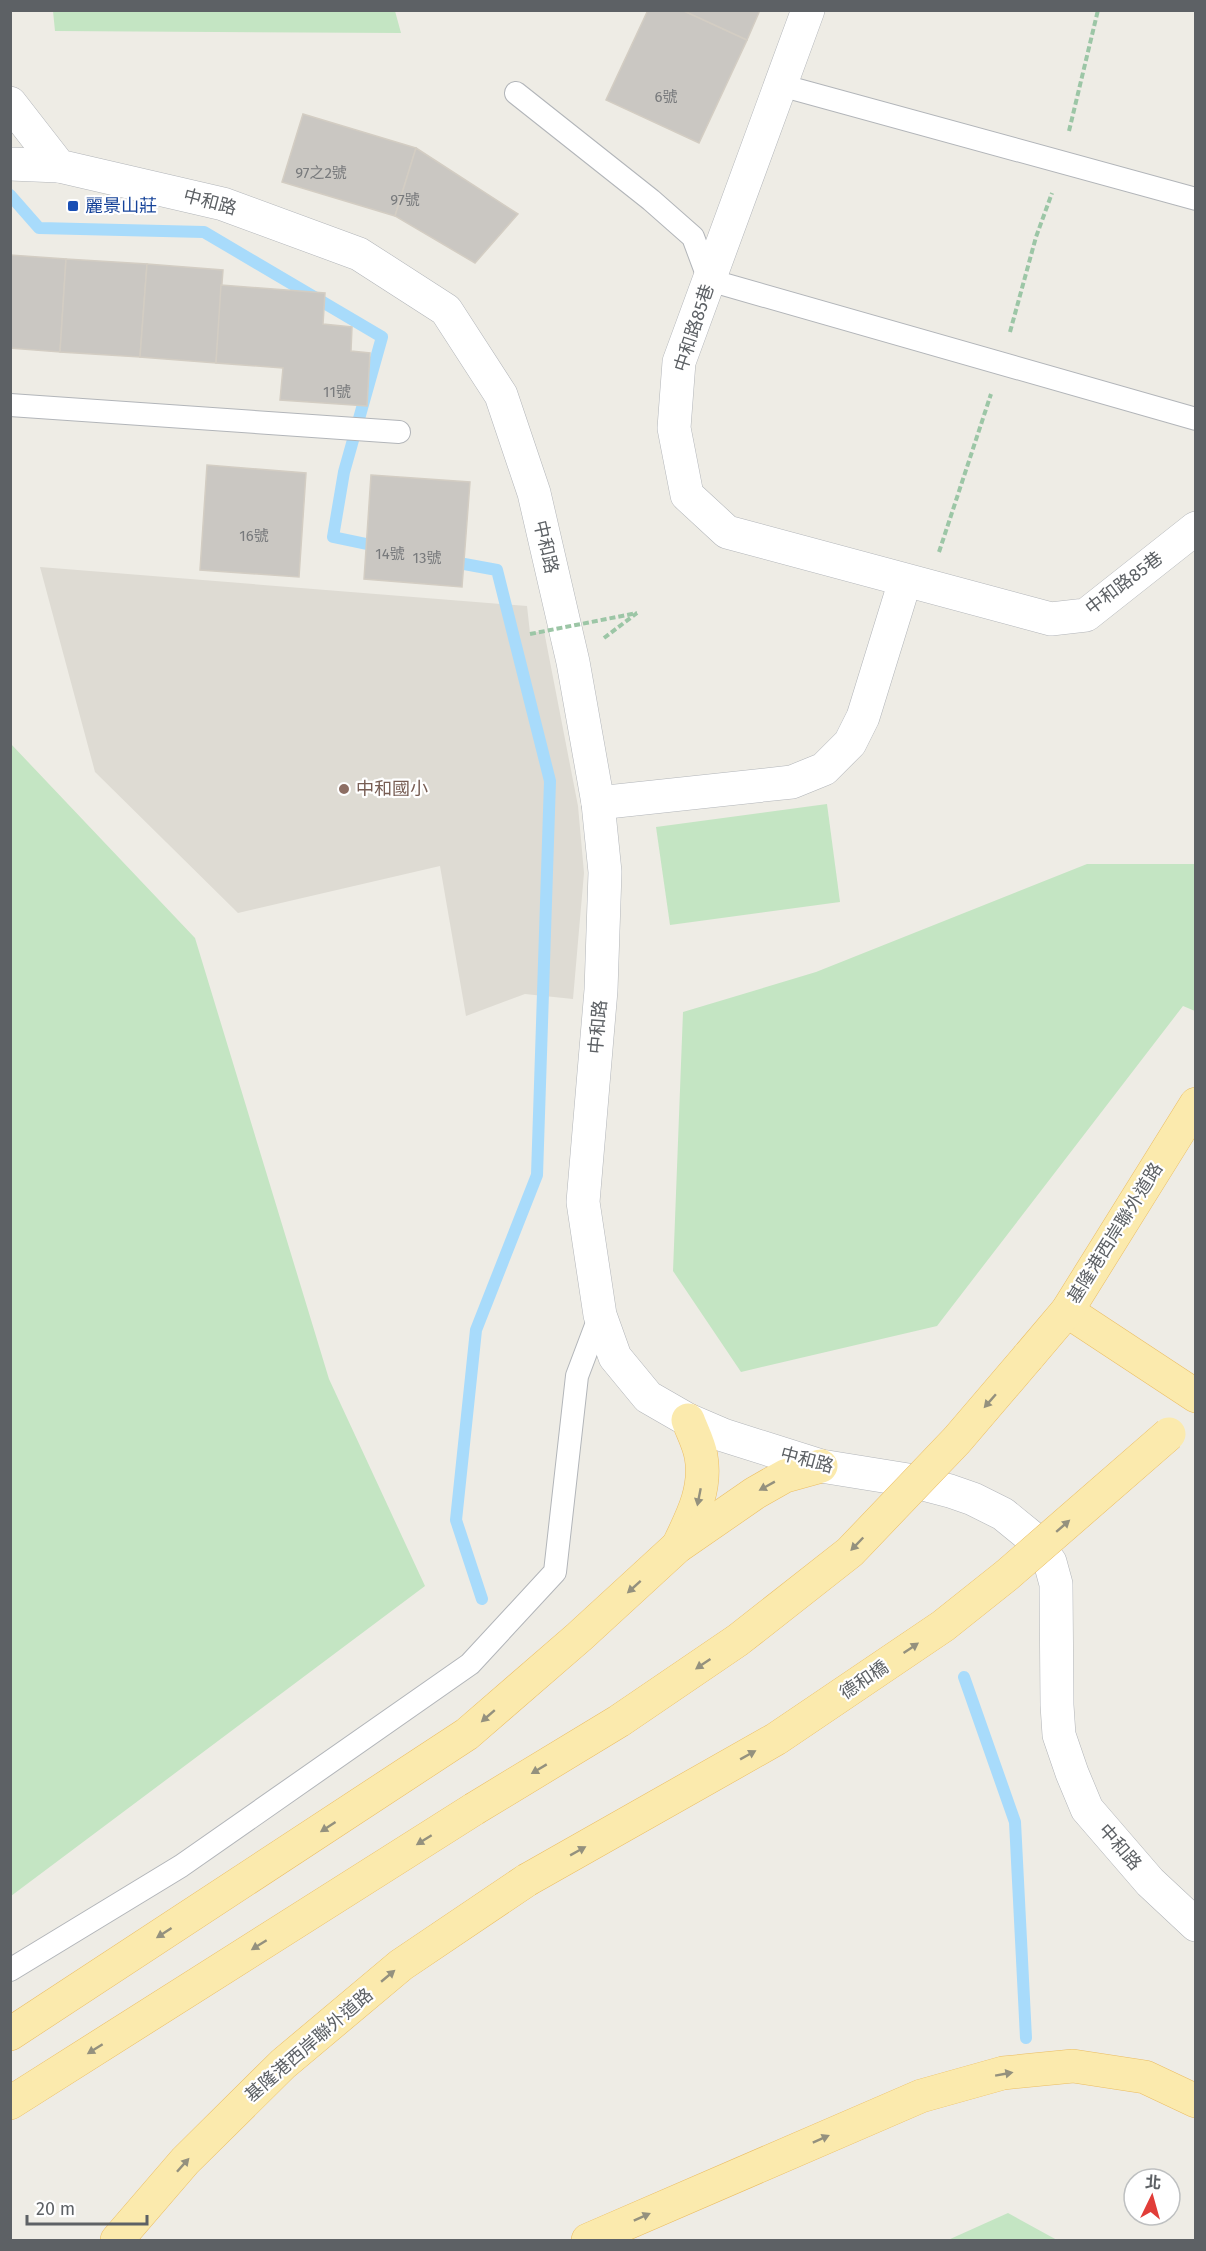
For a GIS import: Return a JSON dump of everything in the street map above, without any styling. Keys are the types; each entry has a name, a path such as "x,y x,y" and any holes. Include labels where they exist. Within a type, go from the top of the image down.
{"main road":[{"name":"基隆港西岸聯外道路","path":"10,2103 474,1809 619,1721 738,1640 850,1552 957,1440 1067,1311 1196,1104"},
{"path":"1067,1311 1196,1396"},
{"name":"德和橋","path":"527,1880 776,1739 943,1626 1007,1575 1168,1434 1196,1405"},
{"path":"677,1547 697,1507 702,1479 701,1454 688,1420"},
{"path":"10,2034 467,1734 579,1638 677,1547 755,1493 785,1476 821,1466"},
{"name":"基隆港西岸聯外道路","path":"117,2241 185,2161 283,2064 401,1965 527,1880"},
{"path":"588,2241 921,2096 1003,2073 1073,2066 1145,2077 1196,2100"}],"street":[{"name":"中和路85巷","path":"808,10 679,362 674,428 687,495 727,532 1051,619 1086,615 1196,528"},
{"path":"10,103 59,166"},
{"name":"中和路","path":"13,164 59,166 223,204 359,254 446,310 501,395 534,493 573,662 598,803 605,872 601,990 583,1202 600,1316 615,1357 648,1397 688,1420 723,1435 821,1466 908,1480 950,1491 1003,1514 1030,1536 1050,1562 1056,1584 1059,1735 1087,1809 1150,1882 1196,1925"},
{"path":"598,803 792,782 824,769 850,743 863,717 916,584"}],"lane":[{"path":"780,85 1196,199"},
{"path":"516,93 651,200 693,237 710,280 1196,419"},
{"path":"10,405 391,431"},
{"path":"10,1970 181,1866 470,1664 555,1572 577,1376 600,1316"}],"path":[{"path":"916,584 1001,364 1036,237 1062,161 1098,10"},
{"path":"530,634 637,613"}],"shaded area":[{"name":"中和國小","path":"40,567 527,606 530,633 544,631 578,806 584,873 573,999 525,994 466,1016 440,866 238,913 95,772"}],"green space":[{"path":"53,11 395,11 401,33 55,31"},
{"path":"11,744 195,938 329,1379 425,1586 11,1896"},
{"path":"827,804 840,902 670,925 656,827"},
{"path":"1087,864 1195,864 1195,1011 1183,1006 937,1326 741,1372 673,1271 683,1012 816,972"},
{"path":"1008,2213 1057,2240 948,2240"}],"building":[{"path":"648,10 682,10 747,40 699,143 606,100"},
{"path":"682,10 760,10 747,40"},
{"path":"303,114 416,148 395,216 282,182"},
{"path":"416,148 518,214 475,263 395,216"},
{"path":"10,255 66,259 60,352 10,348"},
{"path":"66,259 147,264 140,357 60,352"},
{"path":"147,264 223,270 216,363 140,357"},
{"path":"221,285 325,293 323,324 352,327 351,351 370,353 367,406 280,400 283,368 216,363"},
{"path":"207,465 306,473 299,577 200,570"},
{"path":"371,475 470,482 462,587 364,579"}],"waterway":[{"path":"10,195 39,228 204,232 382,337 344,472 333,537 381,547"},
{"path":"448,561 497,570 550,781 537,1175 476,1330 456,1520 482,1599"},
{"path":"964,1677 1015,1822 1026,2038"}],"place":[{"name":"麗景山莊","path":"73,206"},
{"name":"中和國小","path":"344,789"}]}
